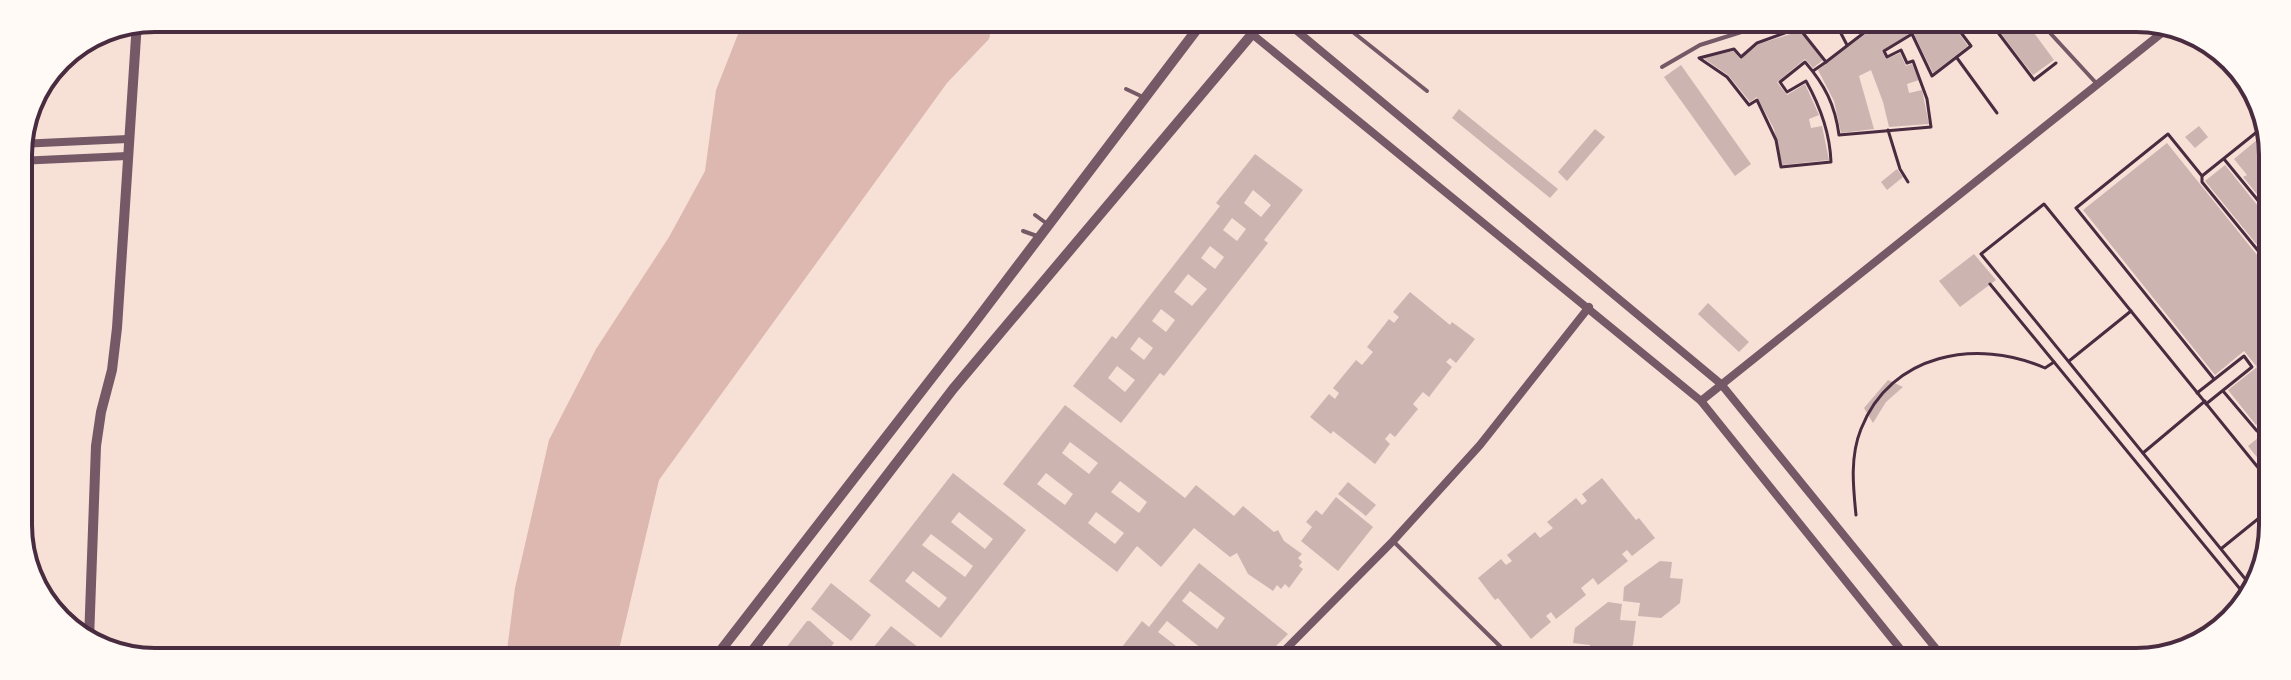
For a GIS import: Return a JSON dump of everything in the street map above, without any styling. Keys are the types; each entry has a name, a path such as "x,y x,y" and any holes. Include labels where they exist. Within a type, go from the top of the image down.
{"street":[{"path":"722,648 904,404 1039,237 1195,32"},
{"path":"1298,32 1721,384 1935,648"},
{"path":"89,628 96,446 112,370 117,328 136,34"},
{"path":"754,648 953,389 1252,34 1701,401 1900,648"},
{"path":"1701,401 2160,34"},
{"path":"33,143 128,139"},
{"path":"32,160 127,156"},
{"path":"1287,648 1393,541 1480,445 1589,307"}],"lane":[{"path":"1353,32 1427,91"},
{"path":"1662,67 1700,45 1741,32"},
{"path":"2049,32 2097,84"},
{"path":"1126,89 1145,98"},
{"path":"1035,215 1048,224"},
{"path":"1023,231 1039,237"},
{"path":"1393,541 1502,648"}],"path":[{"path":"1786,32 1757,43 1741,57 1734,49 1699,58 1727,77 1749,105 1757,100 1776,140 1781,167 1831,162 1828,135 1816,99 1806,81 1787,92 1780,82 1805,62 1824,85 1832,102 1839,135 1931,127 1922,82 1913,61 1907,63 1901,50 1887,57 1884,51 1912,34 1932,76 1971,46 1960,32"},
{"path":"1803,32 1826,62"},
{"path":"1840,32 1847,45"},
{"path":"1813,71 1865,32"},
{"path":"1998,32 2034,80 2056,63"},
{"path":"1957,57 1997,113"},
{"path":"1888,130 1900,169 1908,182"},
{"path":"2202,176 2257,132"},
{"path":"2214,379 2076,208 2168,134 2202,176 2202,182 2259,252"},
{"path":"2224,159 2259,202"},
{"path":"2246,579 1981,254 2044,204 2259,469"},
{"path":"1990,284 2240,589"},
{"path":"2069,361 2131,311"},
{"path":"1856,515 1854,464 1861,430 1880,398 1895,383 1929,362 1961,353 1997,353 2045,368 2054,362"},
{"path":"2143,453 2252,367 2244,356 2197,393"},
{"path":"2223,390 2257,431 2259,429"},
{"path":"2221,549 2259,518"}],"shaded area":[{"path":"739,32 991,32 989,39 947,83 659,480 619,648 507,648 515,588 549,440 596,349 669,237 705,171 716,90"}],"building":[{"path":"1801,32 1823,60 1813,68 1805,59 1777,82 1787,95 1805,84 1819,115 1809,119 1811,128 1822,126 1829,160 1782,165 1774,129 1757,97 1750,102 1728,75 1703,58 1734,51 1740,59 1759,44"},
{"path":"1868,32 1906,32 1908,35 1882,51 1886,59 1900,53 1906,66 1912,64 1919,80 1907,84 1909,93 1922,90 1929,124 1889,127 1871,70 1859,76 1874,129 1841,133 1834,101 1818,70"},
{"path":"1913,32 1958,32 1968,46 1933,73"},
{"path":"2000,32 2033,32 2054,60 2033,75"},
{"path":"1681,65 1751,164 1735,176 1664,77"},
{"path":"1459,109 1558,189 1550,198 1452,118"},
{"path":"2199,126 2208,137 2195,148 2185,137"},
{"path":"1595,129 1605,137 1567,181 1558,172"},
{"path":"2258,139 2259,197 2243,177 2247,175 2234,159"},
{"path":"2167,143 2257,255 2259,253 2259,422 2256,425 2228,390 2257,367 2244,351 2215,375 2083,210"},
{"path":"1255,154 1303,190 1264,240 1268,243 1164,376 1160,373 1121,423 1073,386 1112,336 1116,339 1220,206 1216,203","holes":["1253,190 1271,205 1261,217 1244,203","1232,218 1246,229 1237,241 1223,230","1210,246 1224,257 1215,269 1201,258","1188,274 1207,289 1192,306 1174,292","1161,309 1175,320 1166,332 1152,321","1139,337 1153,348 1144,360 1130,349","1117,366 1135,380 1125,392 1108,378"]},
{"path":"2225,165 2259,207 2259,247 2205,181"},
{"path":"1897,169 1903,177 1887,190 1881,182"},
{"path":"1974,254 1996,280 1960,307 1939,281"},
{"path":"1410,292 1450,325 1452,322 1475,339 1456,363 1450,358 1446,362 1452,367 1429,397 1423,392 1413,404 1418,409 1395,437 1390,433 1385,439 1390,444 1375,464 1310,417 1329,394 1335,399 1339,393 1333,388 1356,360 1362,365 1373,352 1367,347 1389,319 1394,323 1399,317 1393,312"},
{"path":"1708,303 1749,342 1739,352 1698,314"},
{"path":"1888,380 1903,387 1886,402 1873,423 1864,408"},
{"path":"1065,405 1185,498 1196,485 1234,516 1243,506 1274,532 1278,530 1284,541 1302,554 1298,558 1302,562 1299,566 1303,569 1289,588 1285,584 1281,589 1277,585 1273,591 1248,574 1237,553 1230,557 1194,528 1161,567 1137,546 1117,572 1003,484","holes":["1070,442 1098,463 1089,474 1062,453","1046,473 1073,494 1065,505 1037,484","1120,481 1147,502 1139,513 1111,492","1096,512 1124,533 1115,544 1088,523"]},
{"path":"2259,437 2259,460 2248,446"},
{"path":"953,473 1026,530 941,638 869,581","holes":["959,512 993,539 985,549 951,522","931,534 973,566 965,577 922,545","913,571 947,598 939,608 905,581"]},
{"path":"1602,478 1655,538 1632,556 1627,550 1622,554 1628,561 1598,585 1593,578 1581,588 1586,595 1556,619 1551,612 1546,616 1551,622 1531,639 1478,578 1501,559 1506,565 1512,561 1507,555 1535,532 1540,538 1553,528 1547,522 1576,498 1582,505 1587,501 1582,494"},
{"path":"1348,482 1376,505 1366,516 1338,494"},
{"path":"1336,497 1373,527 1338,571 1301,541 1312,527 1306,522 1316,510 1322,515"},
{"path":"1660,561 1672,562 1670,578 1683,579 1680,603 1661,618 1638,616 1640,603 1623,601 1624,587"},
{"path":"1199,563 1288,634 1274,648 1201,648 1167,621 1158,632 1179,648 1121,648 1142,621 1149,627","holes":["1190,591 1225,618 1217,629 1182,601"]},
{"path":"831,583 871,615 851,641 811,609"},
{"path":"1608,602 1622,604 1620,620 1636,621 1633,645 1629,648 1590,648 1590,645 1573,643 1575,628"},
{"path":"807,621 834,643 830,648 786,648"},
{"path":"891,626 919,648 873,648"}]}
